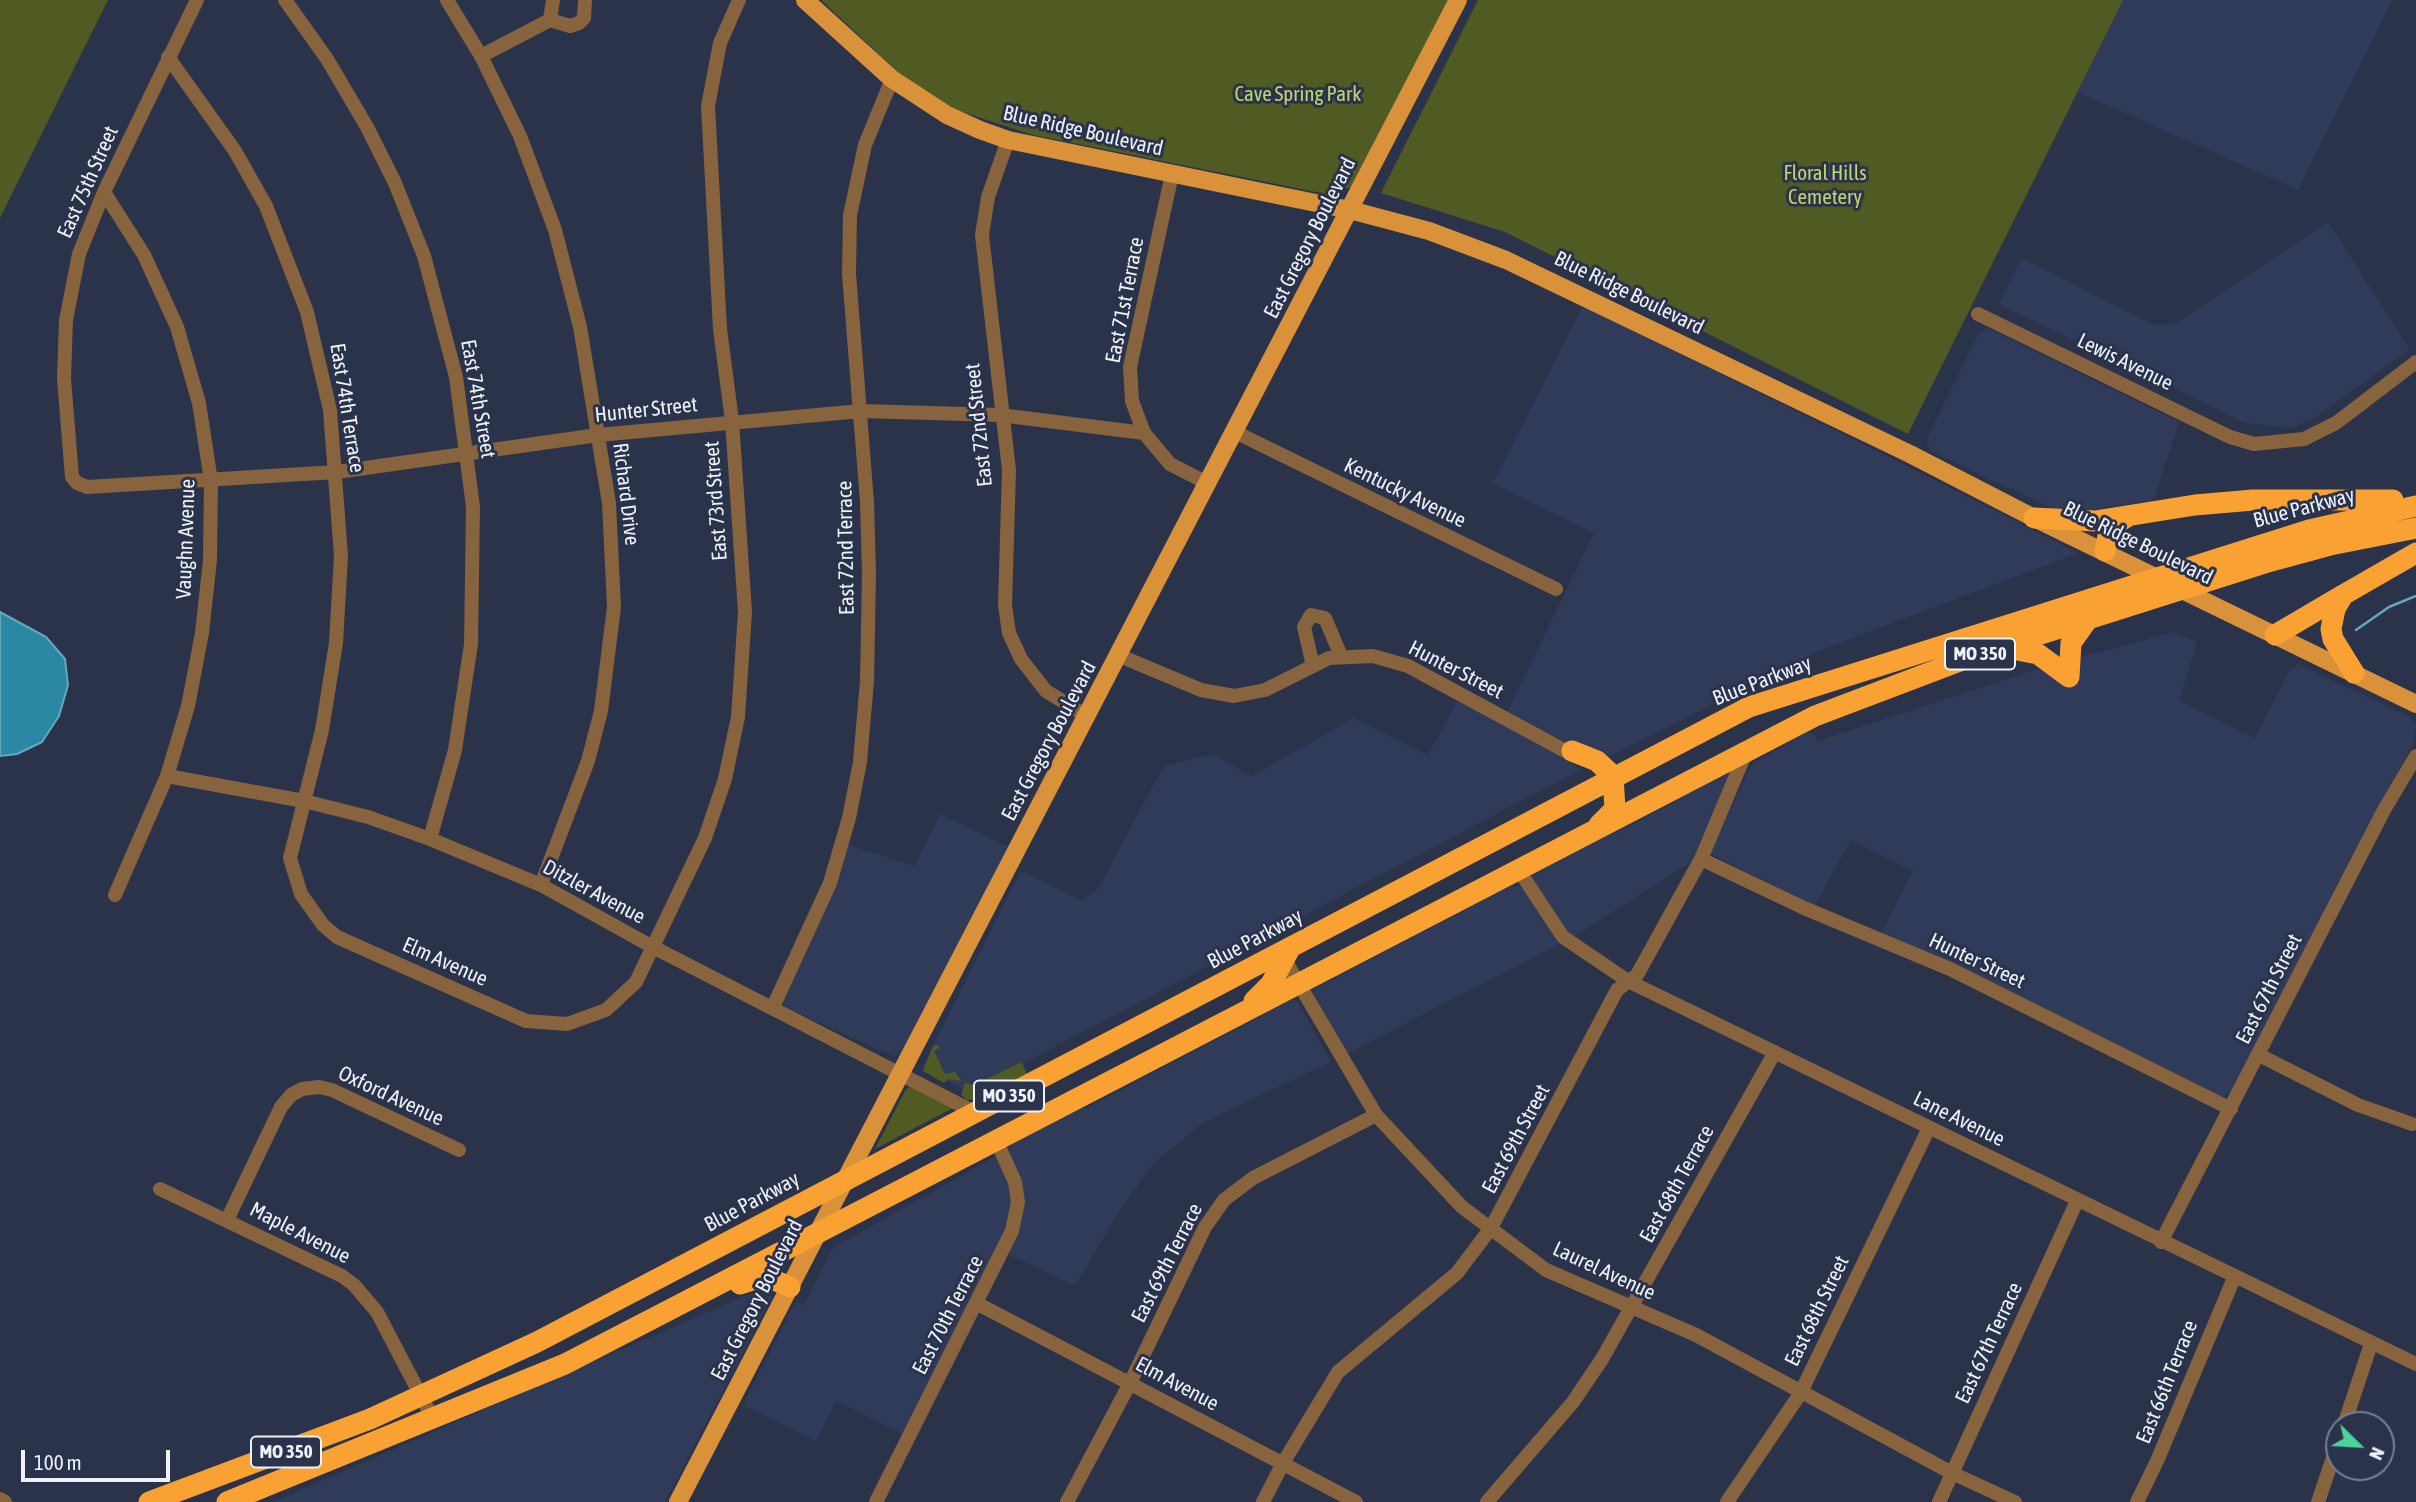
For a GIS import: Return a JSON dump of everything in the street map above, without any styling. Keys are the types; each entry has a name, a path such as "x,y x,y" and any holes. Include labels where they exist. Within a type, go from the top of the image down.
{"highway":[{"path":"2034,518 2082,522 2221,502 2370,502 2416,498"},
{"name":"Blue Parkway","path":"149,1502 308,1443 421,1397 537,1342 1285,954 1592,787 1749,707 2309,530 2416,506"},
{"path":"2105,551 2110,527 2132,515"},
{"name":"Blue Parkway","path":"227,1502 565,1364 1815,716 2001,647 2330,545 2416,528"},
{"path":"2275,635 2416,553"},
{"path":"2343,595 2335,609 2331,629 2339,650 2354,673"},
{"path":"2001,647 2038,654 2069,677 2071,643 2088,620"},
{"path":"1572,753 1597,761 1613,776 1615,809 1595,830"},
{"path":"1572,753 1587,768 1592,787"},
{"path":"1636,765 1634,789 1645,803"},
{"path":"1243,1012 1270,984 1285,954"},
{"path":"672,1308 695,1304 758,1276 772,1278 790,1287"}],"main road":[{"name":"Blue Ridge Boulevard","path":"805,0 892,79 947,115 1008,140 1350,210 1429,231 1506,260 1900,449 2034,518 2416,704"},
{"name":"East Gregory Boulevard","path":"678,1502 1120,656 1458,0"}],"street":[{"name":"East 75th Street","path":"72,477 64,379 66,320 79,254 104,192 197,0"},
{"name":"East 74th Street","path":"285,0 327,59 367,127 395,183 424,256 456,377 468,454 474,553 471,644 455,750 430,839"},
{"name":"Richard Drive","path":"447,0 481,56 520,136 555,230 580,327 614,555 610,659 588,761 541,885"},
{"path":"550,20 553,0"},
{"path":"481,56 550,20 570,26 579,23 584,18 585,0"},
{"name":"East 73rd Street","path":"651,946 705,838 725,779 738,717 745,612 732,421 720,329 708,106 720,43 739,0"},
{"name":"East 74th Terrace","path":"168,57 235,151 286,252 320,360 337,472 341,556 336,643 322,730 304,801"},
{"name":"East 72nd Terrace","path":"773,1007 830,883 849,818 860,762 867,681 869,574 861,411 849,274 850,215 864,145 892,79"},
{"name":"East 72nd Street","path":"1008,140 988,197 982,235 1000,415 1009,470 1005,604 1009,633 1021,659 1046,691 1088,717"},
{"name":"East 71st Terrace","path":"1144,433 1132,401 1130,367 1172,174"},
{"name":"Vaughn Avenue","path":"104,192 144,256 177,327 199,403 211,481 210,560 202,634 188,706 167,776 115,895"},
{"name":"Lewis Avenue","path":"1978,314 2230,438 2254,444 2304,439 2326,428 2416,362"},
{"name":"Hunter Street","path":"72,477 77,484 87,487 337,472 598,435 861,411 1000,415 1144,433"},
{"name":"Kentucky Avenue","path":"1235,432 1556,589"},
{"path":"1144,433 1170,464 1209,484"},
{"path":"1313,666 1304,627 1311,615 1325,618 1341,656"},
{"name":"Hunter Street","path":"1120,656 1201,691 1234,696 1265,690 1313,666 1341,656 1373,656 1408,666 1572,753"},
{"name":"East 69th Street","path":"1263,1502 1283,1463 1338,1372 1457,1273 1491,1228 1616,990 1637,975 1701,859 1746,752"},
{"name":"East 67th Street","path":"2161,1242 2384,810 2416,756"},
{"name":"Ditzler Avenue","path":"167,776 304,801 368,817 430,839 541,885 651,946 976,1113"},
{"name":"Elm Avenue","path":"304,801 290,858 301,894 323,925 337,937 526,1021 567,1024 606,1010 636,982 651,946"},
{"name":"Hunter Street","path":"1701,859 1804,908 1950,969 2231,1110"},
{"name":"Lane Avenue","path":"1518,869 1563,937 1628,982 2416,1364"},
{"name":"Laurel Avenue","path":"1285,954 1376,1115 1444,1190 1546,1270 1696,1335 1800,1394 1952,1473 2015,1502"},
{"name":"East 68th Terrace","path":"1487,1502 1573,1402 1631,1308 1775,1052"},
{"path":"2259,1055 2358,1105 2412,1124"},
{"name":"Oxford Avenue","path":"227,1220 281,1107 291,1095 305,1088 320,1087 332,1090 459,1150"},
{"name":"East 69th Terrace","path":"1067,1502 1130,1383 1205,1227 1224,1200 1253,1178 1376,1115"},
{"name":"East 68th Street","path":"1727,1502 1800,1394 1929,1128"},
{"name":"East 70th Terrace","path":"876,1502 978,1304 1012,1231 1018,1202 1015,1182 996,1140"},
{"name":"Maple Avenue","path":"160,1189 342,1276 354,1285 377,1312 433,1419"},
{"name":"East 67th Terrace","path":"1939,1502 2077,1201"},
{"name":"East 66th Terrace","path":"2137,1502 2234,1278"},
{"name":"Elm Avenue","path":"978,1304 1356,1502"},
{"path":"2349,1411 2371,1344"},
{"path":"2318,1502 2325,1481"},
{"path":"0,1499 5,1502"}],"shaded area":[{"path":"2123,0 2392,0 2298,190 2078,92"},
{"path":"2328,222 2410,349 2317,416 2292,428 2246,423 1999,304 2021,258 2153,325 2177,323"},
{"path":"1583,306 2078,553 1816,652 1601,760 1592,756 1507,712 1594,533 1493,483"},
{"path":"1987,328 2179,422 2154,500 2063,514 1931,451 1926,440 1979,333"},
{"path":"0,612 46,637 65,659 68,685 59,716 42,742 17,754 0,756"},
{"path":"2174,632 2197,642 2179,701 2255,738 2290,670 2298,664 2410,717 2416,726 2414,742 2231,1091 2222,1097 1881,934 1913,871 1851,840 1814,907 1709,853 1752,764 1807,732 1814,734 1818,741 2044,667"},
{"path":"1458,699 1568,760 1580,770 969,1092 922,1068 1021,871 1082,901 1099,887 1163,767 1211,754 1252,776 1354,718 1428,755"},
{"path":"1725,774 1730,775 1732,782 1692,861 1572,938 1530,876 1531,871 1611,828 1616,833"},
{"path":"940,814 1008,847 902,1053 895,1057 787,1008 782,1001 848,845 915,866"},
{"path":"1513,885 1523,888 1559,944 1345,1055 1312,990"},
{"path":"1293,999 1298,1002 1331,1062 1204,1122 1153,1164 1118,1213 1075,1286 1007,1254 1020,1189 1009,1151 1011,1142 1076,1107 1087,1108"},
{"path":"996,1156 1010,1183 1012,1218 905,1435 836,1401 816,1441 743,1405 796,1301 804,1305 833,1248"},
{"path":"758,1290 772,1297 665,1502 273,1502"}],"green space":[{"path":"0,0 108,0 0,218"},
{"name":"Cave Spring Park","path":"821,0 1450,0 1356,187 1340,189 1331,195 1033,135 944,106 899,73"},
{"name":"Floral Hills Cemetery","path":"1478,0 2123,0 1908,434 1505,232 1381,193"},
{"path":"933,1046 940,1048 934,1051 945,1074 955,1072 962,1081 948,1079 944,1083 923,1071"},
{"path":"1022,1062 1027,1075 977,1100 966,1100 961,1094 965,1083 974,1085"},
{"path":"917,1086 953,1105 951,1109 875,1149 905,1091 909,1087"}],"waterway":[{"path":"2356,630 2389,607 2416,596"}]}
